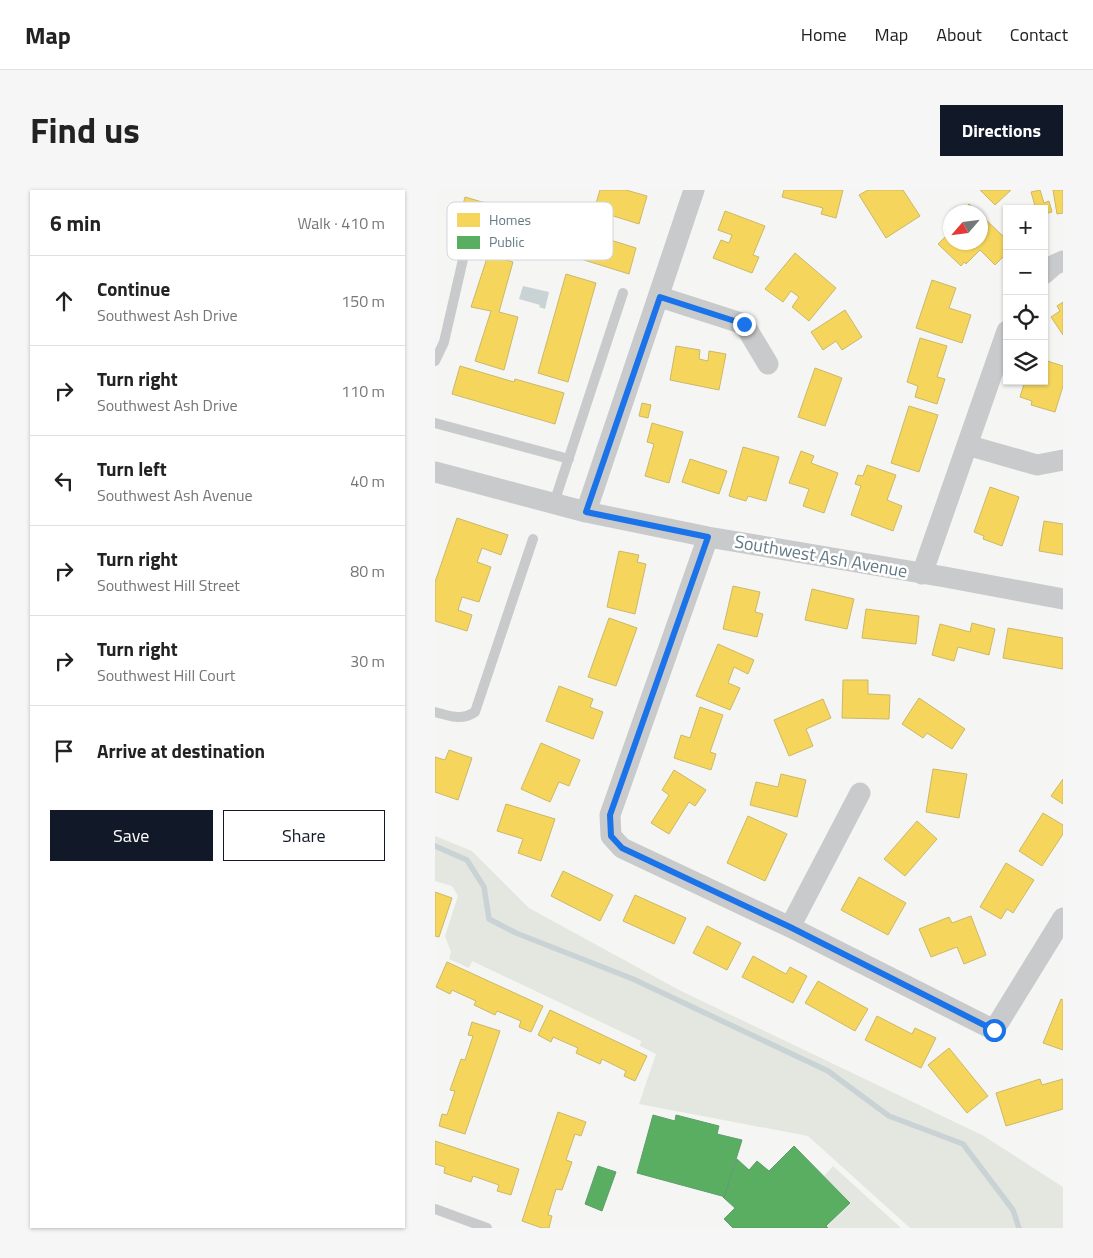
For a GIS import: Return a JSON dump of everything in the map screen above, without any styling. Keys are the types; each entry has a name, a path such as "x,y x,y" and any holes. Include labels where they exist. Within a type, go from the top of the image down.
{"street":[{"path":"586,512 660,297 694,190"},
{"path":"1048,270 1063,261"},
{"path":"660,297 744,324 768,364"},
{"path":"922,574 1004,340"},
{"path":"967,445 1037,465 1063,460"},
{"name":"Southwest Ash Avenue","path":"435,472 586,512 708,537 1063,599"},
{"path":"708,537 610,815 611,836 622,848 790,927 994,1030 1063,918"},
{"path":"790,927 860,793"}],"lane":[{"path":"435,361 444,342 463,260"},
{"path":"554,503 623,293"},
{"path":"435,423 569,458"},
{"path":"435,712 457,718 467,717 475,712 533,539"},
{"path":"435,1209 487,1228"}],"shaded area":[{"path":"523,286 549,292 545,309 539,307 540,305 519,299"},
{"path":"435,836 472,851 529,908 679,990 984,1136 1063,1187 1063,1228 910,1228 808,1136 639,1104 656,1054 640,1046 641,1041 472,961 469,968 449,959 451,952 445,936 458,896 452,886 435,881"},
{"path":"833,1166 901,1228 828,1228 851,1203 824,1176"}],"building: Homes":[{"path":"600,190 626,190 647,196 639,224 613,216 613,202 596,202"},
{"path":"784,190 843,190 836,218 821,214 823,208 782,197"},
{"path":"868,190 903,190 920,216 886,238 859,195"},
{"path":"980,190 1011,190 995,205"},
{"path":"1040,190 1044,203 1049,201 1052,212 1048,213 1048,205 1035,205 1031,192"},
{"path":"1053,190 1063,190 1063,213 1057,214"},
{"path":"465,197 482,202 464,202"},
{"path":"725,211 765,226 753,255 759,257 752,273 713,258 721,240 729,243 732,235 718,230"},
{"path":"988,222 1003,236 1003,257 995,265 980,250 988,250"},
{"path":"943,239 943,249 938,244"},
{"path":"613,241 636,248 629,274 584,260 613,260"},
{"path":"944,250 980,250 966,264 964,262 961,266"},
{"path":"795,253 836,288 809,321 792,307 799,297 791,291 783,302 765,289"},
{"path":"486,260 513,262 499,312 518,317 504,370 475,361 491,311 471,307"},
{"path":"566,274 596,283 568,382 538,373"},
{"path":"932,280 956,288 949,308 971,315 962,343 916,328"},
{"path":"1063,302 1063,335 1051,317 1060,311 1057,306"},
{"path":"845,310 862,337 842,350 836,341 823,350 811,332"},
{"path":"920,338 947,346 937,377 945,379 937,404 915,397 918,386 907,382"},
{"path":"676,346 700,350 699,359 708,361 709,351 726,354 719,390 670,380"},
{"path":"1048,361 1063,366 1063,386 1055,412 1031,405 1032,401 1020,397 1024,385 1048,385"},
{"path":"460,366 514,382 515,379 564,393 555,424 452,394"},
{"path":"815,368 842,378 825,426 798,417"},
{"path":"642,403 651,405 648,418 639,416"},
{"path":"909,406 938,415 919,472 891,463"},
{"path":"652,423 683,432 669,483 645,476 654,444 647,442"},
{"path":"743,447 779,457 766,501 748,496 746,501 729,496"},
{"path":"801,451 814,456 811,463 838,473 824,513 803,506 809,489 789,483"},
{"path":"690,459 727,471 719,494 682,482"},
{"path":"867,465 896,475 887,500 902,506 893,531 851,515 861,486 855,484 858,475 863,476"},
{"path":"990,487 1019,497 1002,546 983,539 984,536 974,532"},
{"path":"457,518 508,535 501,555 482,548 477,562 491,567 479,602 462,597 458,610 472,615 467,631 435,621 435,582"},
{"path":"1044,521 1063,524 1063,555 1039,551"},
{"path":"619,551 639,555 637,562 646,564 635,614 607,607"},
{"path":"733,586 760,592 755,612 763,614 757,637 723,629"},
{"path":"812,589 854,599 847,629 805,620"},
{"path":"866,609 919,616 916,644 862,638"},
{"path":"609,618 637,628 616,686 588,677"},
{"path":"972,623 995,629 989,655 958,647 954,661 932,655 940,624 970,632"},
{"path":"1008,628 1063,638 1063,669 1003,658"},
{"path":"718,644 754,660 748,674 734,667 728,683 740,688 730,710 696,696"},
{"path":"843,680 868,680 868,694 890,695 889,719 842,718"},
{"path":"559,686 593,699 590,707 603,712 593,739 546,721"},
{"path":"919,698 965,729 952,749 927,733 923,738 902,724"},
{"path":"823,699 831,718 806,729 813,746 789,756 774,720"},
{"path":"700,707 723,715 710,752 716,754 711,770 674,758 681,735 690,738"},
{"path":"541,743 580,760 569,786 559,782 550,802 521,789"},
{"path":"449,750 472,758 458,800 435,792 435,757 445,760"},
{"path":"933,769 967,774 959,818 926,812"},
{"path":"674,770 706,790 695,806 689,802 669,834 651,823 669,795 662,790"},
{"path":"781,774 806,780 797,817 750,805 756,782 778,787"},
{"path":"1063,779 1063,804 1051,796"},
{"path":"506,804 555,819 541,861 518,853 523,839 497,831"},
{"path":"1043,813 1063,825 1063,834 1042,866 1019,851"},
{"path":"748,816 787,834 765,881 727,863"},
{"path":"917,821 937,839 905,876 884,859"},
{"path":"1006,863 1034,880 1013,913 1007,909 1001,919 980,907"},
{"path":"563,871 613,895 600,921 551,896"},
{"path":"859,877 906,903 888,935 841,910"},
{"path":"435,892 452,898 439,937 435,936"},
{"path":"635,895 686,918 674,944 623,921"},
{"path":"971,916 986,955 964,964 957,947 931,957 919,929 949,917 952,923"},
{"path":"707,926 741,943 727,970 693,953"},
{"path":"753,956 786,974 790,967 807,976 793,1003 742,977"},
{"path":"447,962 543,1006 531,1032 519,1027 521,1021 497,1011 495,1015 474,1005 476,1001 452,990 450,994 436,987"},
{"path":"818,981 868,1009 855,1031 805,1003"},
{"path":"1061,999 1063,1000 1063,1050 1043,1043"},
{"path":"550,1010 647,1056 635,1081 624,1076 626,1071 602,1059 600,1064 576,1053 578,1048 553,1037 551,1042 538,1035"},
{"path":"877,1016 912,1034 915,1028 936,1038 921,1068 865,1040"},
{"path":"472,1022 500,1031 465,1134 439,1126 442,1114 447,1115 455,1091 450,1090 461,1059 465,1060 473,1036 468,1035"},
{"path":"949,1048 988,1096 967,1113 928,1065"},
{"path":"1040,1079 1042,1085 1063,1079 1063,1109 1006,1126 996,1093"},
{"path":"558,1112 586,1122 581,1136 575,1134 566,1160 572,1162 562,1190 556,1189 548,1215 552,1216 549,1228 542,1228 522,1221"},
{"path":"435,1141 519,1169 511,1195 497,1191 499,1185 473,1176 471,1182 444,1173 445,1167 435,1164"}],"building: Public":[{"path":"653,1115 675,1121 676,1115 719,1126 717,1134 742,1140 724,1198 637,1173"},
{"path":"794,1146 850,1203 826,1226 828,1228 733,1228 724,1219 735,1208 724,1198 737,1159 749,1170 757,1161 769,1171"},
{"path":"598,1166 616,1172 602,1211 585,1204"}],"waterway":[{"path":"435,846 467,860 484,887 489,919 516,933 633,979 828,1071 889,1116 963,1144 1013,1210 1019,1228"}],"route":[{"path":"744,324 660,297 586,512 708,537 610,815 611,836 622,848 790,927 994,1030"}]}
